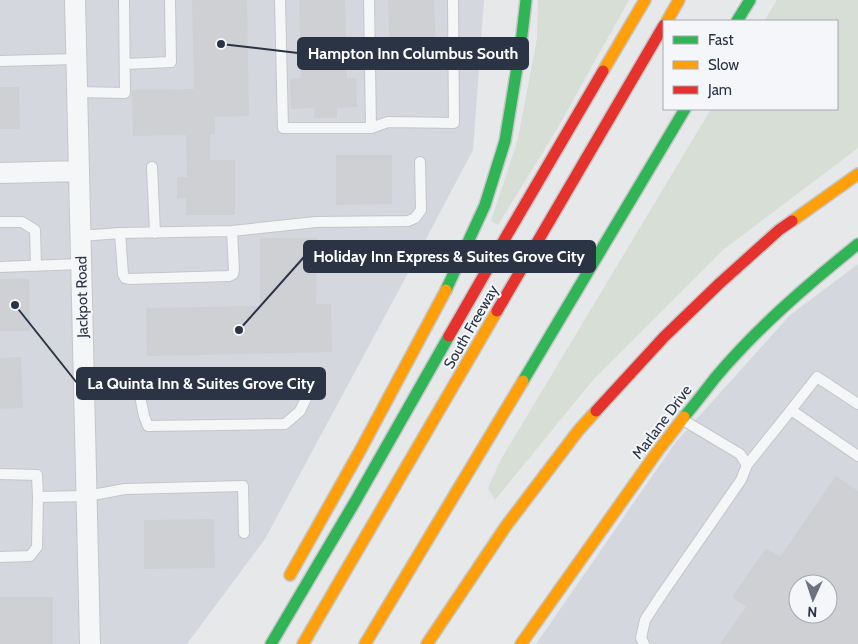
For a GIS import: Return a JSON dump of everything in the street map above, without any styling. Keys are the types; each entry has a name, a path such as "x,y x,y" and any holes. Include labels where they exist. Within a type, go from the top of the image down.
{"main road":[{"path":"285,584 450,283 485,205 505,141 526,0"},
{"path":"271,644 645,0"},
{"path":"668,20 679,0"},
{"path":"738,20 750,0"},
{"name":"South Freeway","path":"303,644 663,27"},
{"path":"365,644 684,110"},
{"path":"427,644 506,526 578,431 664,337 720,282 779,230 858,174"},
{"name":"Marlane Drive","path":"521,644 651,460 716,376 754,336 812,282 858,244"},
{"path":"422,644 435,631"}],"street":[{"name":"Jackpot Road","path":"75,0 90,644"},
{"path":"0,173 79,171"}],"lane":[{"path":"77,92 125,93 124,0"},
{"path":"125,64 171,62 170,0"},
{"path":"280,0 283,128 371,128 388,122 454,123 454,0"},
{"path":"369,0 371,128"},
{"path":"0,61 76,60"},
{"path":"80,236 120,233 232,231 316,222 408,221 415,218 420,210 420,162"},
{"path":"152,167 155,233"},
{"path":"0,222 22,222 35,230 36,266"},
{"path":"120,233 123,274 125,278 129,279 229,276 233,274 234,270 232,231"},
{"path":"0,267 81,264"},
{"path":"84,386 137,380 237,376"},
{"path":"137,380 144,416 148,426 286,424 300,411 311,388 298,376 262,376"},
{"path":"644,644 641,638 645,620 741,480 747,465 817,376 858,404"},
{"path":"791,410 858,456"},
{"path":"682,419 740,454 747,465"},
{"path":"0,474 37,475 38,497 38,547 30,556 0,557"},
{"path":"38,497 87,496 125,489 243,486 244,533"}],"shaded area":[{"path":"0,0 484,0 473,150 265,539 187,644 0,644"},
{"path":"538,0 629,0 557,129 498,225 491,221 518,139 537,38"},
{"path":"777,0 858,0 858,148 723,250 593,380 495,500 488,488 500,461 710,110 838,110 838,20 765,20"},
{"path":"858,264 858,644 536,644 675,443 790,315"}],"building":[{"path":"192,0 247,0 249,116 215,117 215,134 210,134 210,160 235,160 235,215 186,215 186,198 177,198 177,177 187,177 186,135 133,136 132,90 194,89"},
{"path":"299,0 345,0 347,78 356,78 357,107 337,108 337,118 314,118 314,108 291,109 290,79 301,78"},
{"path":"388,0 434,0 436,55 390,56"},
{"path":"0,87 19,87 20,129 0,129"},
{"path":"336,155 392,155 392,204 336,205"},
{"path":"260,238 317,238 316,304 331,304 332,352 147,356 146,308 260,306"},
{"path":"0,279 29,279 30,331 0,331"},
{"path":"21,357 23,408 0,409 0,358"},
{"path":"836,476 858,491 858,644 720,644 746,607 732,597 766,548 780,557"},
{"path":"214,519 215,568 144,569 144,520"},
{"path":"0,597 53,597 53,644 0,644"}],"traffic: fast":[{"path":"446,290 485,205 505,141 526,0"},
{"path":"738,20 750,0"},
{"path":"523,381 684,110"},
{"path":"684,417 715,378 765,324 801,291 858,244"},
{"path":"271,644 356,500 449,336"}],"traffic: slow":[{"path":"603,71 645,0"},
{"path":"668,20 679,0"},
{"path":"792,221 858,174"},
{"path":"290,575 361,449 446,290"},
{"path":"303,644 497,311"},
{"path":"365,644 523,381"},
{"path":"427,644 506,526 578,431 596,411"},
{"path":"521,644 657,452 684,417"}],"traffic: jam":[{"path":"497,311 663,27"},
{"path":"449,336 603,71"},
{"path":"596,411 664,337 720,283 779,230 792,221"}],"place":[{"name":"Hampton Inn Columbus South","path":"221,44"},
{"name":"La Quinta Inn & Suites Grove City","path":"15,305"},
{"name":"Holiday Inn Express & Suites Grove City","path":"239,330"}]}
